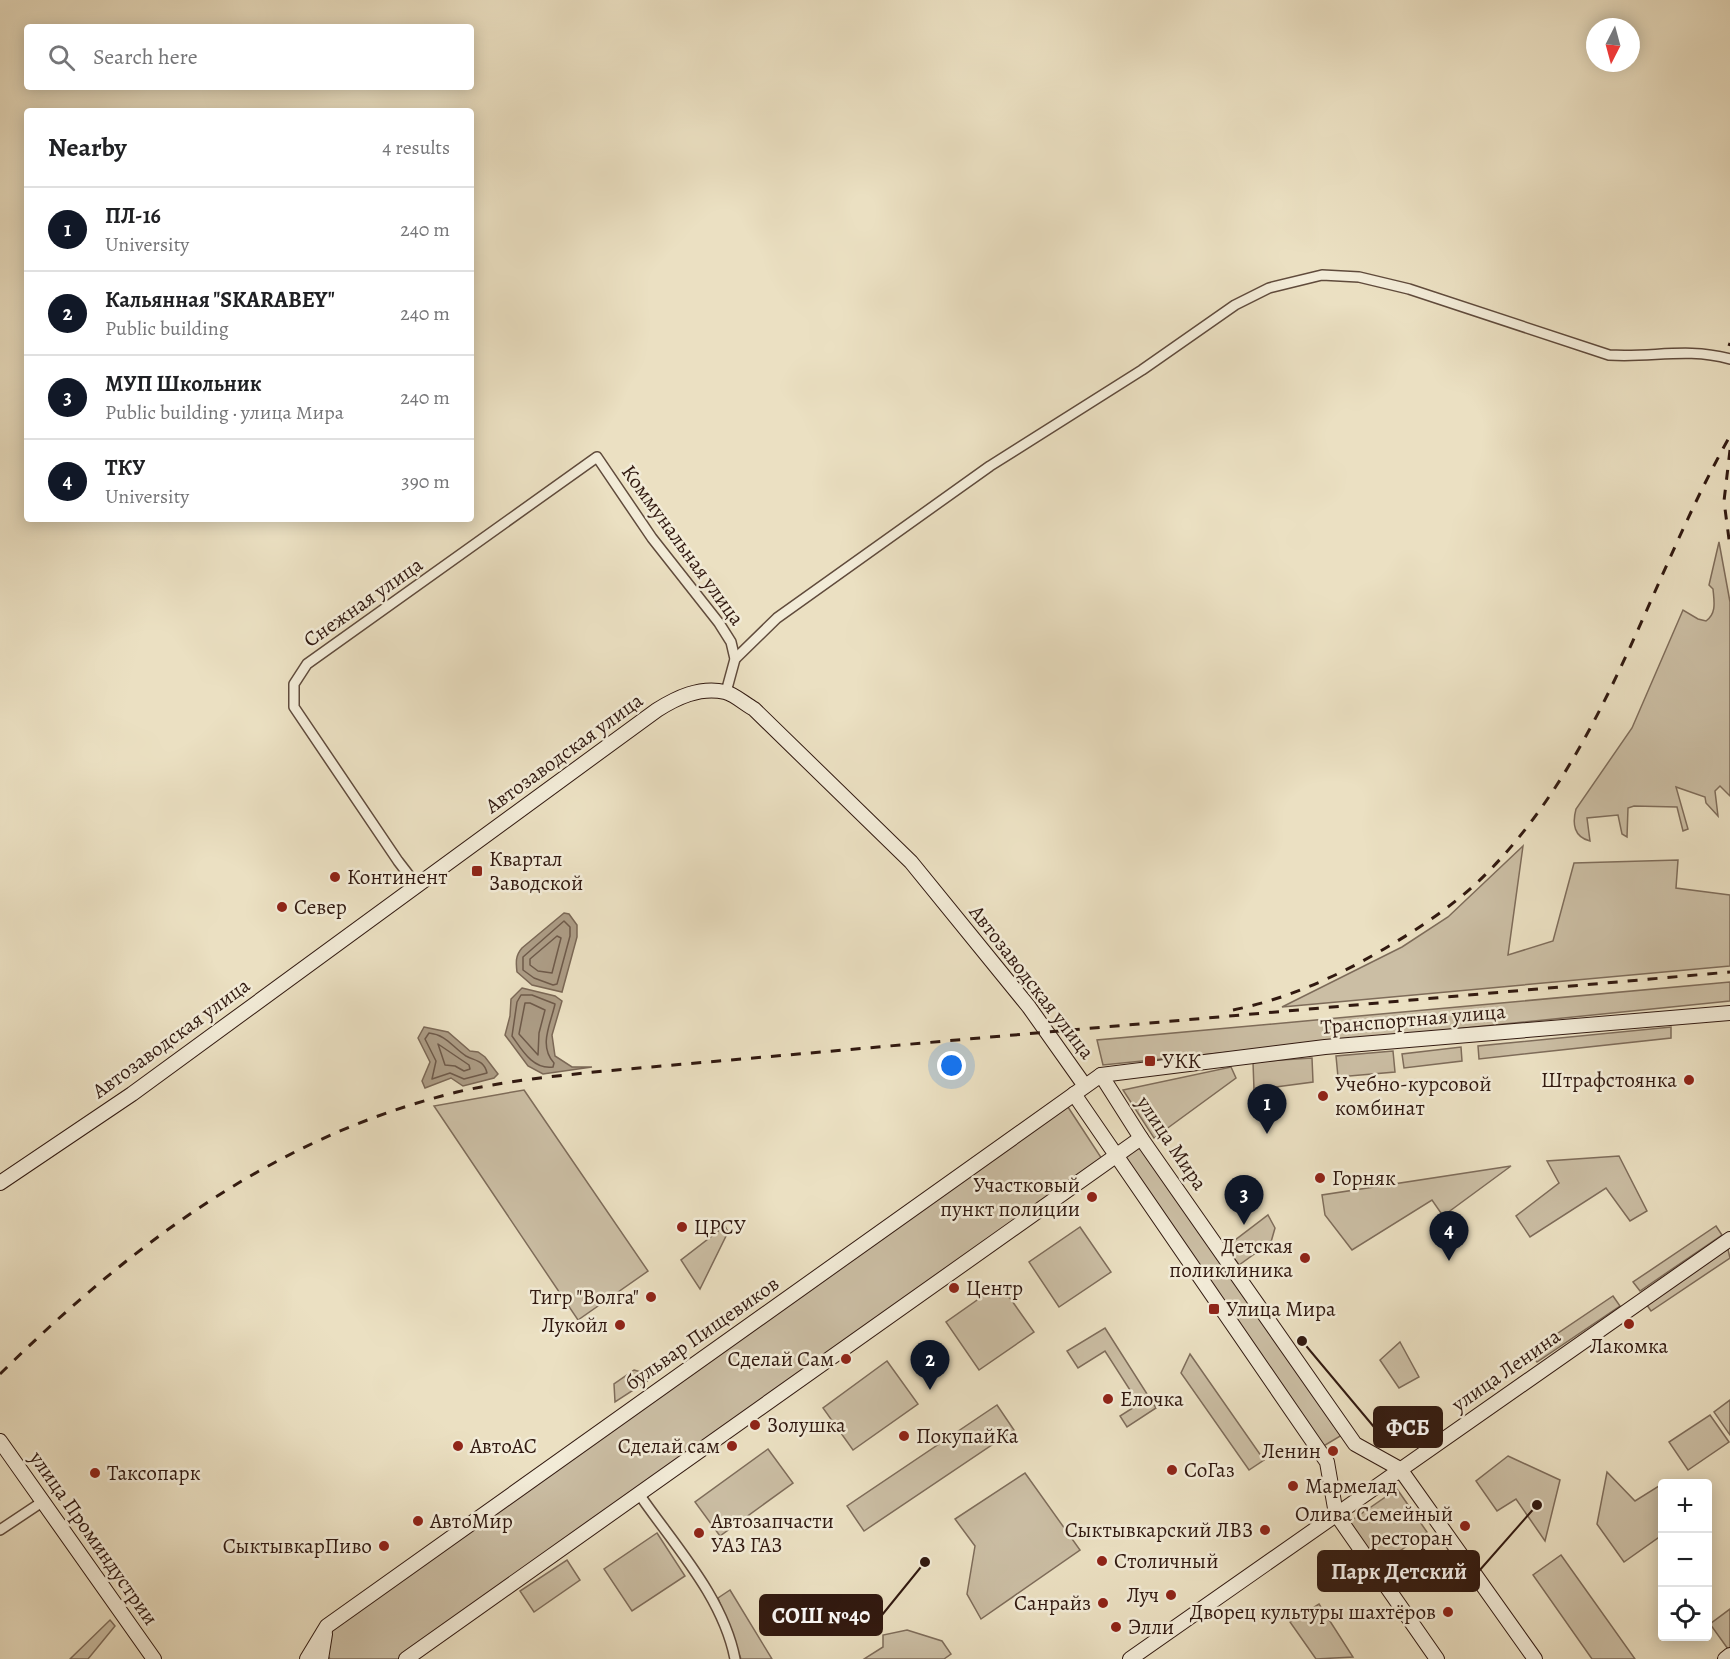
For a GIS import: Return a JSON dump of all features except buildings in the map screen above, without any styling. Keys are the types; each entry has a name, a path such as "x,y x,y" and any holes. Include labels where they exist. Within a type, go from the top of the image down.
{"main road":[{"name":"Автозаводская улица","path":"0,1183 132,1094 679,696 726,692 754,709 911,862 1029,1006 1079,1090"},
{"name":"Транспортная улица","path":"1101,1075 1325,1047 1730,1012"},
{"name":"бульвар Пищевиков","path":"307,1659 327,1626 1101,1075"},
{"name":"улица Мира","path":"1101,1075 1141,1138 1355,1444 1400,1469 1535,1659"},
{"path":"1079,1090 1116,1157 1327,1462 1336,1514 1437,1659"},
{"path":"406,1659 1141,1138"},
{"name":"улица Ленина","path":"1130,1659 1730,1239"},
{"name":"улица Проминдустрии","path":"0,1441 154,1659"},
{"path":"321,1659 327,1626"},
{"path":"1725,1659 1730,1655"}],"street":[{"path":"735,659 777,618 990,466 1160,359 1234,305 1269,288 1322,275 1359,277 1409,289 1600,353 1635,357 1686,351 1730,359"},
{"name":"Коммунальная улица","path":"597,457 652,538 720,623 731,642 735,659 726,692"},
{"name":"Снежная улица","path":"418,887 294,707 294,684 307,664 597,457"},
{"path":"639,1494 711,1597 726,1628 735,1659"},
{"path":"0,1530 42,1502"}],"shaded area":[{"path":"1719,542 1730,602 1730,796 1720,786 1715,791 1718,816 1706,803 1705,797 1676,787 1688,829 1683,831 1677,807 1634,806 1628,808 1627,837 1622,834 1618,815 1587,818 1590,841 1585,839 1577,833 1574,820 1576,809 1632,728 1683,610 1706,621 1712,614 1713,589 1709,585"},
{"path":"1523,846 1508,955 1553,941 1574,863 1678,860 1676,888 1730,895 1730,966 1282,1007 1402,947 1448,917"},
{"path":"1730,982 1730,1001 1103,1065 1097,1040"},
{"path":"1671,1027 1671,1038 1479,1059 1478,1046"},
{"path":"1461,1047 1462,1061 1404,1068 1402,1054"},
{"path":"1393,1051 1395,1072 1338,1077 1336,1056"},
{"path":"1312,1058 1313,1082 1254,1090 1253,1062"},
{"path":"1231,1067 1236,1078 1154,1138 1123,1090"},
{"path":"524,1090 648,1271 578,1320 434,1106"},
{"path":"1066,1104 1104,1162 398,1659 330,1659 326,1652 332,1630"},
{"path":"1141,1145 1342,1435 1322,1447 1124,1158"},
{"path":"1619,1156 1647,1211 1630,1221 1606,1188 1530,1237 1516,1216 1559,1183 1547,1161"},
{"path":"1511,1166 1443,1216 1432,1200 1352,1250 1325,1215 1322,1195"},
{"path":"1268,1215 1275,1228 1271,1242 1239,1265 1226,1247"},
{"path":"725,1226 728,1232 700,1289 681,1260"},
{"path":"1716,1226 1722,1235 1640,1291 1633,1282"},
{"path":"1080,1227 1111,1272 1059,1307 1029,1262"},
{"path":"1727,1245 1730,1258 1651,1311 1644,1301"},
{"path":"1000,1284 1034,1332 979,1370 946,1322"},
{"path":"1613,1296 1620,1306 1537,1362 1530,1352"},
{"path":"1105,1328 1156,1408 1127,1427 1120,1416 1139,1404 1105,1351 1078,1368 1067,1351"},
{"path":"1400,1342 1419,1377 1399,1388 1380,1360"},
{"path":"1190,1354 1264,1460 1249,1470 1181,1373"},
{"path":"887,1361 918,1404 853,1450 823,1408"},
{"path":"634,1370 655,1376 615,1402 614,1384"},
{"path":"1730,1400 1730,1435 1714,1412"},
{"path":"997,1405 1014,1430 864,1531 847,1506"},
{"path":"1710,1415 1729,1442 1688,1470 1669,1442"},
{"path":"768,1449 793,1483 720,1536 695,1502"},
{"path":"1508,1456 1560,1480 1545,1541 1516,1499 1497,1511 1476,1481"},
{"path":"1607,1472 1635,1501 1658,1487 1658,1538 1624,1562 1597,1524"},
{"path":"1025,1473 1080,1550 981,1619 967,1594 975,1546 955,1519"},
{"path":"1397,1489 1427,1532 1378,1566 1348,1523"},
{"path":"657,1533 685,1576 632,1611 604,1569"},
{"path":"1561,1555 1635,1659 1592,1659 1533,1575"},
{"path":"567,1560 580,1580 534,1612 520,1591"},
{"path":"730,1590 772,1659 741,1659 718,1598"},
{"path":"1319,1604 1353,1657 1316,1659 1290,1622"},
{"path":"1730,1609 1730,1648 1728,1649 1712,1627 1712,1622"},
{"path":"110,1620 115,1626 88,1659 70,1659"},
{"path":"907,1630 942,1641 951,1654 944,1659 864,1659 883,1647 883,1635"}],"water":[{"path":"564,913 569,914 577,925 577,937 562,992 532,985 517,972 516,963 522,948"},
{"path":"522,988 555,996 562,1001 552,1035 555,1056 572,1067 592,1067 543,1074 528,1066 505,1035 510,1016 511,999"},
{"path":"424,1027 448,1032 470,1051 478,1052 485,1057 498,1074 494,1078 463,1086 451,1078 425,1088 422,1081 430,1062 418,1038"}],"railway":[{"path":"1233,1010 1273,1000 1311,986 1366,959 1411,933 1474,885 1528,826 1563,775 1594,720 1701,491 1730,436"},
{"path":"1730,450 1724,501 1730,547"},
{"path":"0,1374 101,1281 209,1201 267,1167 327,1137 390,1112 457,1092 512,1082 605,1071 1730,972"}],"place":[{"name":"Квартал Заводской","path":"477,871"},
{"name":"Континент","path":"335,877"},
{"name":"Север","path":"282,907"},
{"name":"УКК","path":"1150,1061"},
{"name":"Штрафстоянка","path":"1689,1080"},
{"name":"Учебно-курсовой комбинат","path":"1323,1096"},
{"name":"ПЛ-16","path":"1267,1134"},
{"name":"Горняк","path":"1320,1178"},
{"name":"Участковый пункт полиции","path":"1092,1197"},
{"name":"МУП Школьник","path":"1244,1225"},
{"name":"ЦРСУ","path":"682,1227"},
{"name":"Детская поликлиника","path":"1305,1258"},
{"name":"ТКУ","path":"1449,1261"},
{"name":"Центр","path":"954,1288"},
{"name":"Тигр \"Волга\"","path":"651,1297"},
{"name":"Улица Мира","path":"1214,1309"},
{"name":"Лакомка","path":"1629,1324"},
{"name":"Лукойл","path":"620,1325"},
{"name":"ФСБ","path":"1302,1341"},
{"name":"Сделай Сам","path":"846,1359"},
{"name":"Кальянная \"SKARABEY\"","path":"930,1390"},
{"name":"Елочка","path":"1108,1399"},
{"name":"Золушка","path":"755,1425"},
{"name":"ПокупайКа","path":"904,1436"},
{"name":"АвтоАС","path":"458,1446"},
{"name":"Сделай сам","path":"732,1446"},
{"name":"Ленин","path":"1333,1451"},
{"name":"СоГаз","path":"1172,1470"},
{"name":"Таксопарк","path":"95,1473"},
{"name":"Мармелад","path":"1293,1486"},
{"name":"Парк Детский","path":"1537,1505"},
{"name":"АвтоМир","path":"418,1521"},
{"name":"Олива Семейный ресторан","path":"1465,1526"},
{"name":"Сыктывкарский ЛВЗ","path":"1265,1530"},
{"name":"Автозапчасти УАЗ ГАЗ","path":"699,1533"},
{"name":"СыктывкарПиво","path":"384,1546"},
{"name":"Столичный","path":"1102,1561"},
{"name":"СОШ №40","path":"925,1562"},
{"name":"Луч","path":"1171,1595"},
{"name":"Санрайз","path":"1103,1603"},
{"name":"Дворец культуры шахтёров","path":"1448,1612"},
{"name":"Элли","path":"1116,1627"}]}
